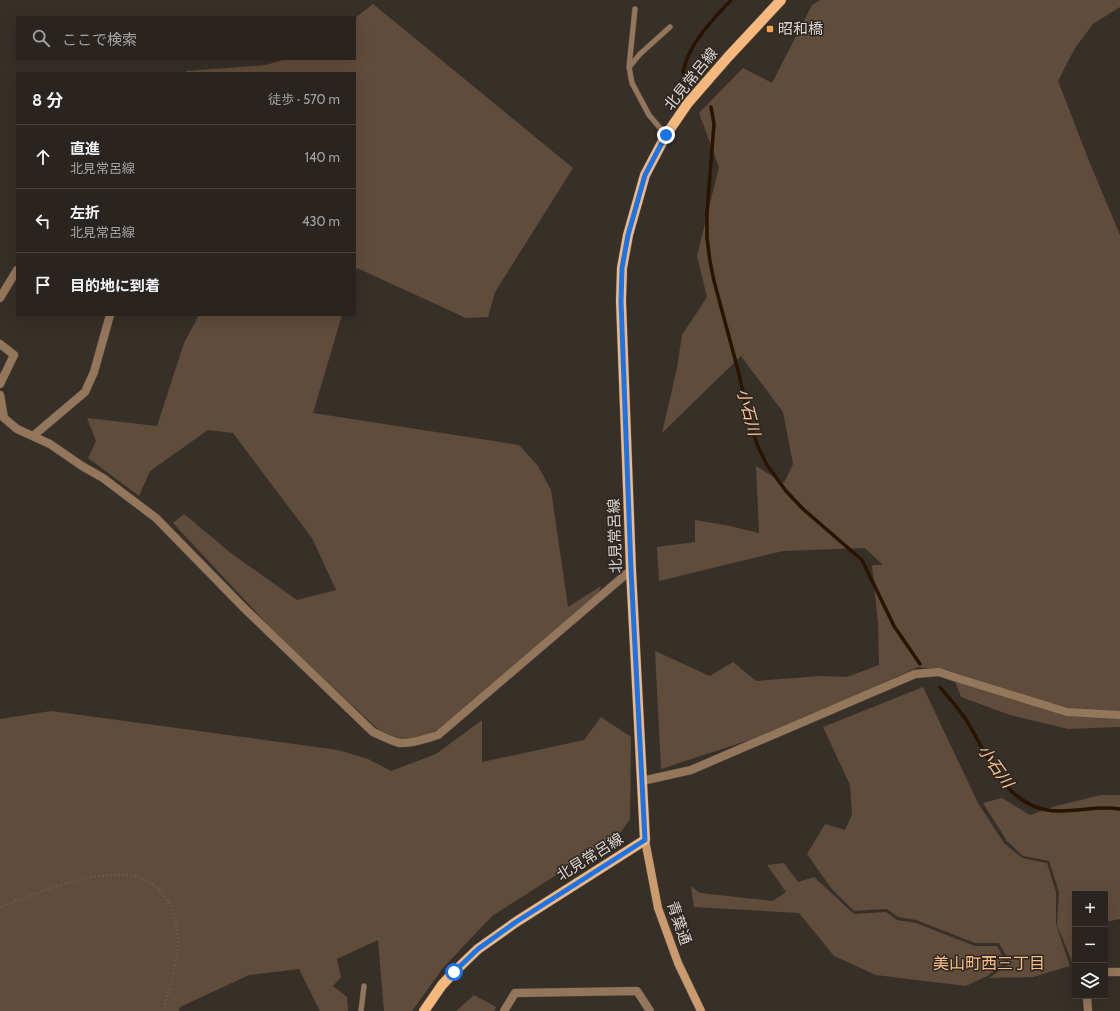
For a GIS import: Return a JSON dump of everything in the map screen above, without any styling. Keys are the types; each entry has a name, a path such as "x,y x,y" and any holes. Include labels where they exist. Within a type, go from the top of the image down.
{"main road":[{"name":"北見常呂線","path":"424,1011 442,985 478,949 516,922 645,840 631,570 621,301 622,268 628,235 645,175 666,135 688,103 780,0"}],"street":[{"path":"0,298 16,272"},
{"path":"33,436 85,392 94,372 110,316"},
{"path":"0,344 14,355 0,384"},
{"path":"0,395 4,418 17,429 50,444 82,466 103,478 156,518 244,608 373,732 389,740 401,743 438,735 631,570"},
{"path":"642,781 691,770 915,674 939,672 1067,712 1120,715"},
{"name":"青葉通","path":"645,840 658,908 678,963 701,1011"},
{"path":"1108,972 1120,972"},
{"path":"504,1011 515,993 637,991 650,1011"},
{"path":"1087,999 1088,1011"}],"lane":[{"path":"635,9 629,67 632,84 649,115 666,135"},
{"path":"629,67 640,54 670,27"},
{"path":"361,1011 364,986"}],"path":[{"path":"0,907 57,886 86,879 113,875 134,875 152,884 164,895 171,907 178,939 170,986 164,1002 165,1011"}],"shaded area":[{"path":"821,0 1120,0 1120,7 1093,24 1075,48 1058,81 1120,235 1120,727 1068,729 1010,715 961,697 951,671 918,667 783,729 661,769 655,651 710,676 733,662 756,681 820,676 847,677 879,665 878,623 872,565 883,565 865,548 783,551 659,581 657,547 695,542 695,520 759,533 756,466 784,483 793,464 783,412 741,356 662,433 677,368 682,335 707,297 697,256 719,167 699,113 743,68 772,83 812,5"},
{"path":"373,4 573,168 495,292 488,317 466,318 357,268 356,271 356,72 186,72 266,65 283,60 356,60 356,17"},
{"path":"198,316 342,316 313,413 519,445 538,466 551,490 568,607 601,586 597,597 433,735 404,740 379,730 282,640 173,523 184,514 232,554 297,600 336,590 312,538 233,433 208,430 150,471 139,496 88,458 96,441 87,418 157,426 184,343"},
{"path":"923,687 978,803 1004,843 1022,858 1047,863 1056,892 1056,924 1070,966 1033,977 989,978 1010,963 999,943 975,943 916,920 898,917 887,909 854,911 831,888 807,854 825,824 845,830 852,815 850,785 823,727"},
{"path":"51,711 338,750 368,759 391,771 436,754 482,720 482,762 584,740 601,717 631,737 630,819 618,836 492,916 443,968 412,1011 384,1011 378,940 337,959 341,977 333,986 347,997 348,1011 320,1011 299,969 249,975 180,1007 179,1011 0,1011 0,719"},
{"path":"1101,795 1120,795 1120,919 1108,921 1108,891 1072,891 1072,962 1057,925 1059,892 1049,861 1023,856 1007,841 983,803 1002,798 1030,815 1056,806"},
{"path":"784,863 798,882 814,877 854,914 886,912 897,920 916,923 975,946 997,946 1006,962 987,976 966,986 876,975 834,956 799,913 694,907 691,886 700,893 773,901 786,892 767,865"},
{"path":"474,995 496,1007 494,1011 456,1011"}],"waterway":[{"name":"小石川","path":"690,83 683,72 690,52 702,33 731,0"},
{"name":"小石川","path":"711,107 714,124 707,213 707,238 710,261 751,427 759,449 767,465 786,491 803,509 862,560 894,626 920,664"},
{"name":"小石川","path":"940,687 967,721 998,775 1019,798 1032,806 1056,811 1101,808 1120,809"}],"place":[{"name":"昭和橋","path":"770,29"}],"district":[{"name":"美山町西三丁目","path":"989,963"}],"route":[{"path":"454,972 478,949 516,922 645,840 631,570 621,301 622,268 628,235 645,175 666,135"}]}
